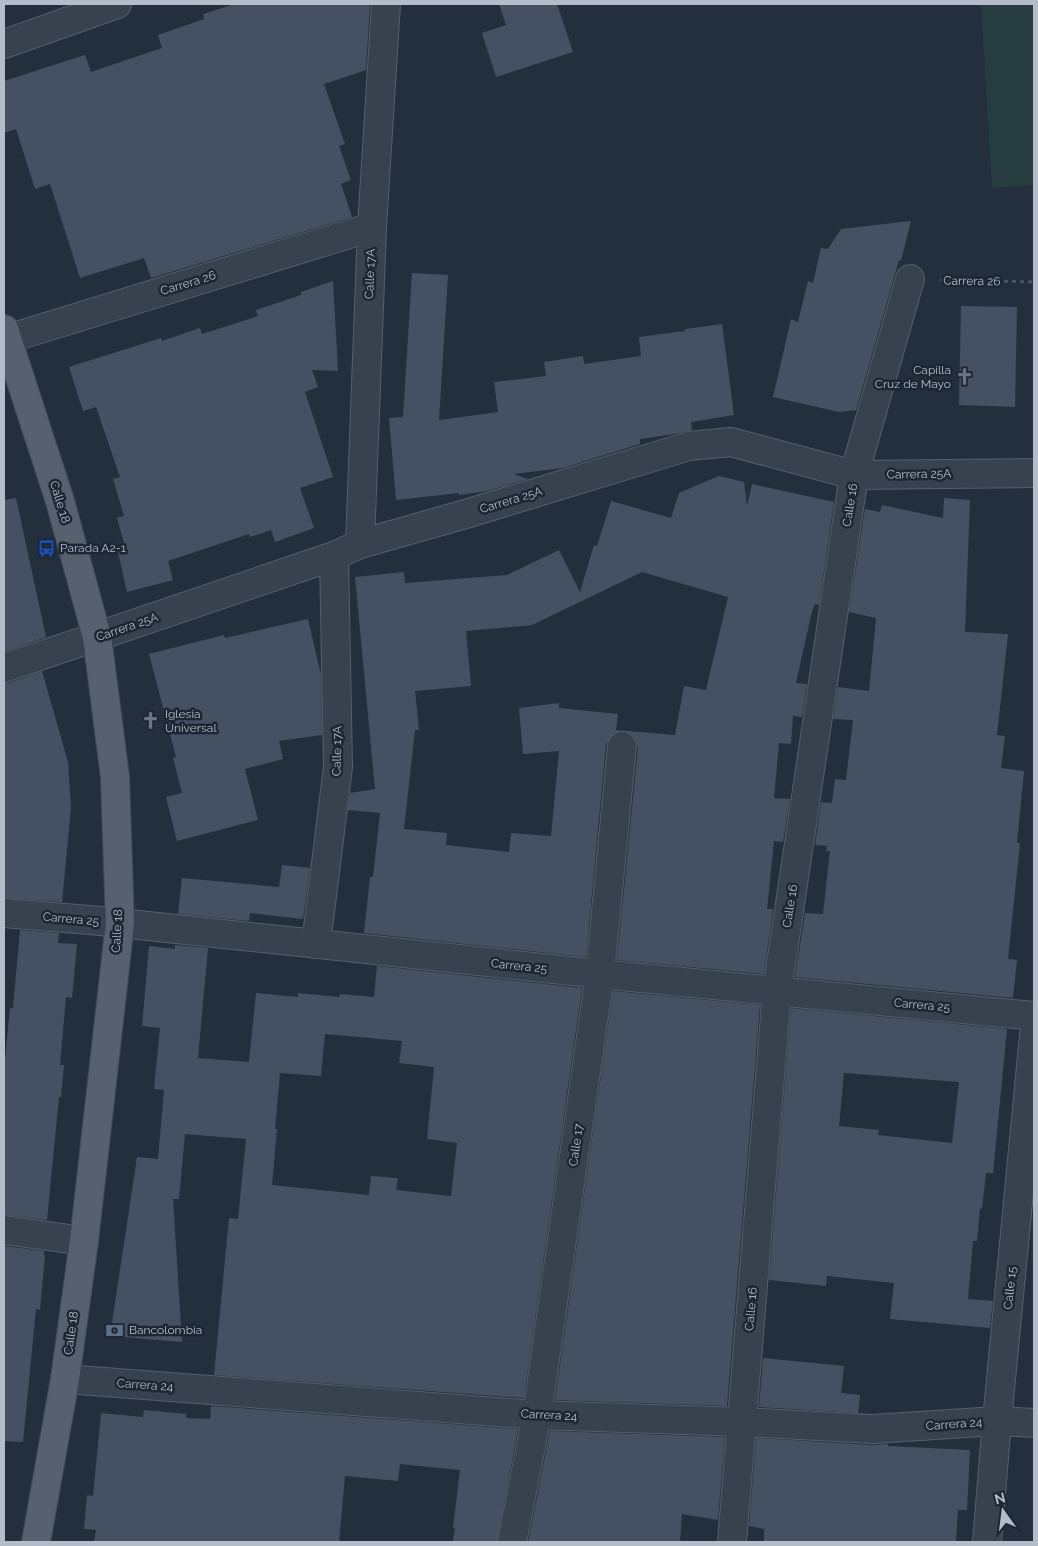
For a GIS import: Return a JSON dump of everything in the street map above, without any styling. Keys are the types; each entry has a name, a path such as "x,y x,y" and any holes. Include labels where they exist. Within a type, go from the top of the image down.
{"main road":[{"name":"Calle 18","path":"5,336 60,501 97,637 115,777 120,923 84,1241 65,1379 36,1542"}],"street":[{"path":"4,44 117,4"},
{"name":"Calle 17A","path":"360,544 372,226 386,4"},
{"name":"Carrera 26","path":"5,336 372,226"},
{"name":"Calle 16","path":"732,1542 777,991 854,475 910,279"},
{"name":"Carrera 25A","path":"4,668 334,556 360,544 690,446 731,442 854,475 1034,473"},
{"name":"Calle 17A","path":"316,944 338,767 334,556"},
{"name":"Calle 17","path":"512,1542 537,1415 600,974 622,746"},
{"name":"Carrera 25","path":"4,913 120,923 600,974 1034,1016"},
{"name":"Calle 15","path":"987,1542 1034,1034"},
{"path":"4,1230 84,1241"},
{"name":"Carrera 24","path":"65,1379 537,1415 742,1422 873,1429 997,1421 1034,1423"}],"path":[{"name":"Carrera 26","path":"910,279 1034,282"}],"green space":[{"path":"981,4 1034,4 1034,185 992,188"}],"building":[{"path":"235,4 370,4 366,70 324,84 345,144 339,146 351,180 341,184 352,217 151,278 144,258 80,278 50,184 35,189 16,129 4,133 4,81 85,55 91,72 162,48 158,35 204,19 203,14"},
{"path":"499,4 557,4 573,52 496,77 482,33 506,25"},
{"path":"911,221 901,261 899,260 856,410 839,412 773,397 791,319 798,322 808,281 813,283 821,248 828,249 841,229"},
{"path":"412,273 448,275 439,420 498,412 494,382 546,376 544,362 583,356 584,364 641,356 639,337 722,324 734,415 691,422 692,430 640,439 640,444 563,468 513,474 528,479 487,491 396,500 389,418 403,417"},
{"path":"333,281 338,371 312,370 318,387 305,392 333,477 300,488 314,528 275,542 271,530 250,537 249,534 168,561 173,580 127,592 118,552 126,550 117,518 124,516 113,479 120,477 96,407 83,411 69,367 161,338 162,341 200,328 202,334 258,316 256,310 301,295 301,292"},
{"path":"961,306 1017,307 1015,407 959,405"},
{"path":"719,476 744,482 747,506 752,484 834,502 819,605 815,604 812,611 796,683 807,684 802,717 793,716 791,744 779,743 774,798 790,799 783,842 774,841 767,909 773,909 764,974 617,960 638,748 636,740 631,734 624,731 675,735 684,686 706,690 728,597 642,572 532,625 466,631 471,686 415,691 419,730 415,730 404,829 447,833 446,845 509,852 511,833 551,836 559,751 523,754 519,708 559,703 559,708 618,714 616,730 621,730 610,737 606,744 586,957 364,933 370,877 373,877 380,813 348,810 350,793 375,789 355,577 404,572 405,583 507,575 559,550 580,592 594,545 597,546 611,501 671,518 679,493"},
{"path":"16,498 46,637 4,652 4,500"},
{"path":"944,498 970,500 965,632 1008,634 997,735 1005,736 1001,768 1024,771 1017,843 1020,843 1008,959 1017,960 1013,998 795,977 805,913 823,914 830,851 826,851 827,846 815,845 821,802 832,803 835,779 846,780 853,720 833,719 838,687 869,691 876,618 849,612 865,509 880,512 882,505 943,518"},
{"path":"308,619 321,675 322,735 279,741 283,759 245,769 258,820 177,841 166,797 182,793 173,758 176,757 149,654 224,635 225,638"},
{"path":"42,671 68,762 71,808 62,902 4,898 4,683 9,683"},
{"path":"282,865 310,868 303,919 250,913 249,921 178,914 182,878 279,887"},
{"path":"20,930 59,933 58,943 77,944 72,998 66,997 60,1065 64,1065 47,1220 4,1215 4,1060 10,1008 13,1008"},
{"path":"175,945 208,948 198,1058 249,1062 256,993 298,997 298,993 339,997 340,994 374,997 377,966 582,988 524,1398 214,1375 229,1218 238,1219 246,1139 185,1134 179,1199 173,1199 182,1342 110,1336 137,1157 158,1159 164,1090 154,1089 160,1028 142,1026 149,946 175,949","holes":["325,1034 402,1041 399,1063 434,1067 427,1139 457,1143 451,1196 396,1190 398,1178 371,1176 369,1195 272,1185 280,1073 321,1076"]},
{"path":"613,991 760,1005 727,1406 555,1400"},
{"path":"791,1008 1007,1029 993,1173 986,1173 977,1241 973,1241 968,1299 993,1301 990,1328 890,1319 894,1283 827,1276 826,1286 769,1280","holes":["844,1073 959,1082 952,1143 878,1135 879,1130 839,1126"]},
{"path":"4,1246 44,1251 45,1255 40,1310 36,1309 23,1442 4,1441"},
{"path":"763,1358 844,1366 841,1393 860,1395 858,1413 759,1407"},
{"path":"211,1406 518,1429 497,1542 453,1542 460,1470 400,1464 398,1481 345,1476 339,1542 94,1542 96,1530 84,1529 87,1495 93,1496 101,1413 143,1417 144,1410 186,1414 186,1418 210,1419"},
{"path":"550,1431 725,1437 718,1520 682,1514 680,1542 528,1542"},
{"path":"756,1438 970,1450 967,1510 958,1510 956,1542 764,1542 764,1529 749,1526"}],"place":[{"name":"Capilla Cruz de Mayo","path":"965,377"},
{"name":"Parada A2-1","path":"46,548"},
{"name":"Iglesia Universal","path":"151,721"},
{"name":"Bancolombia","path":"115,1330"}]}
